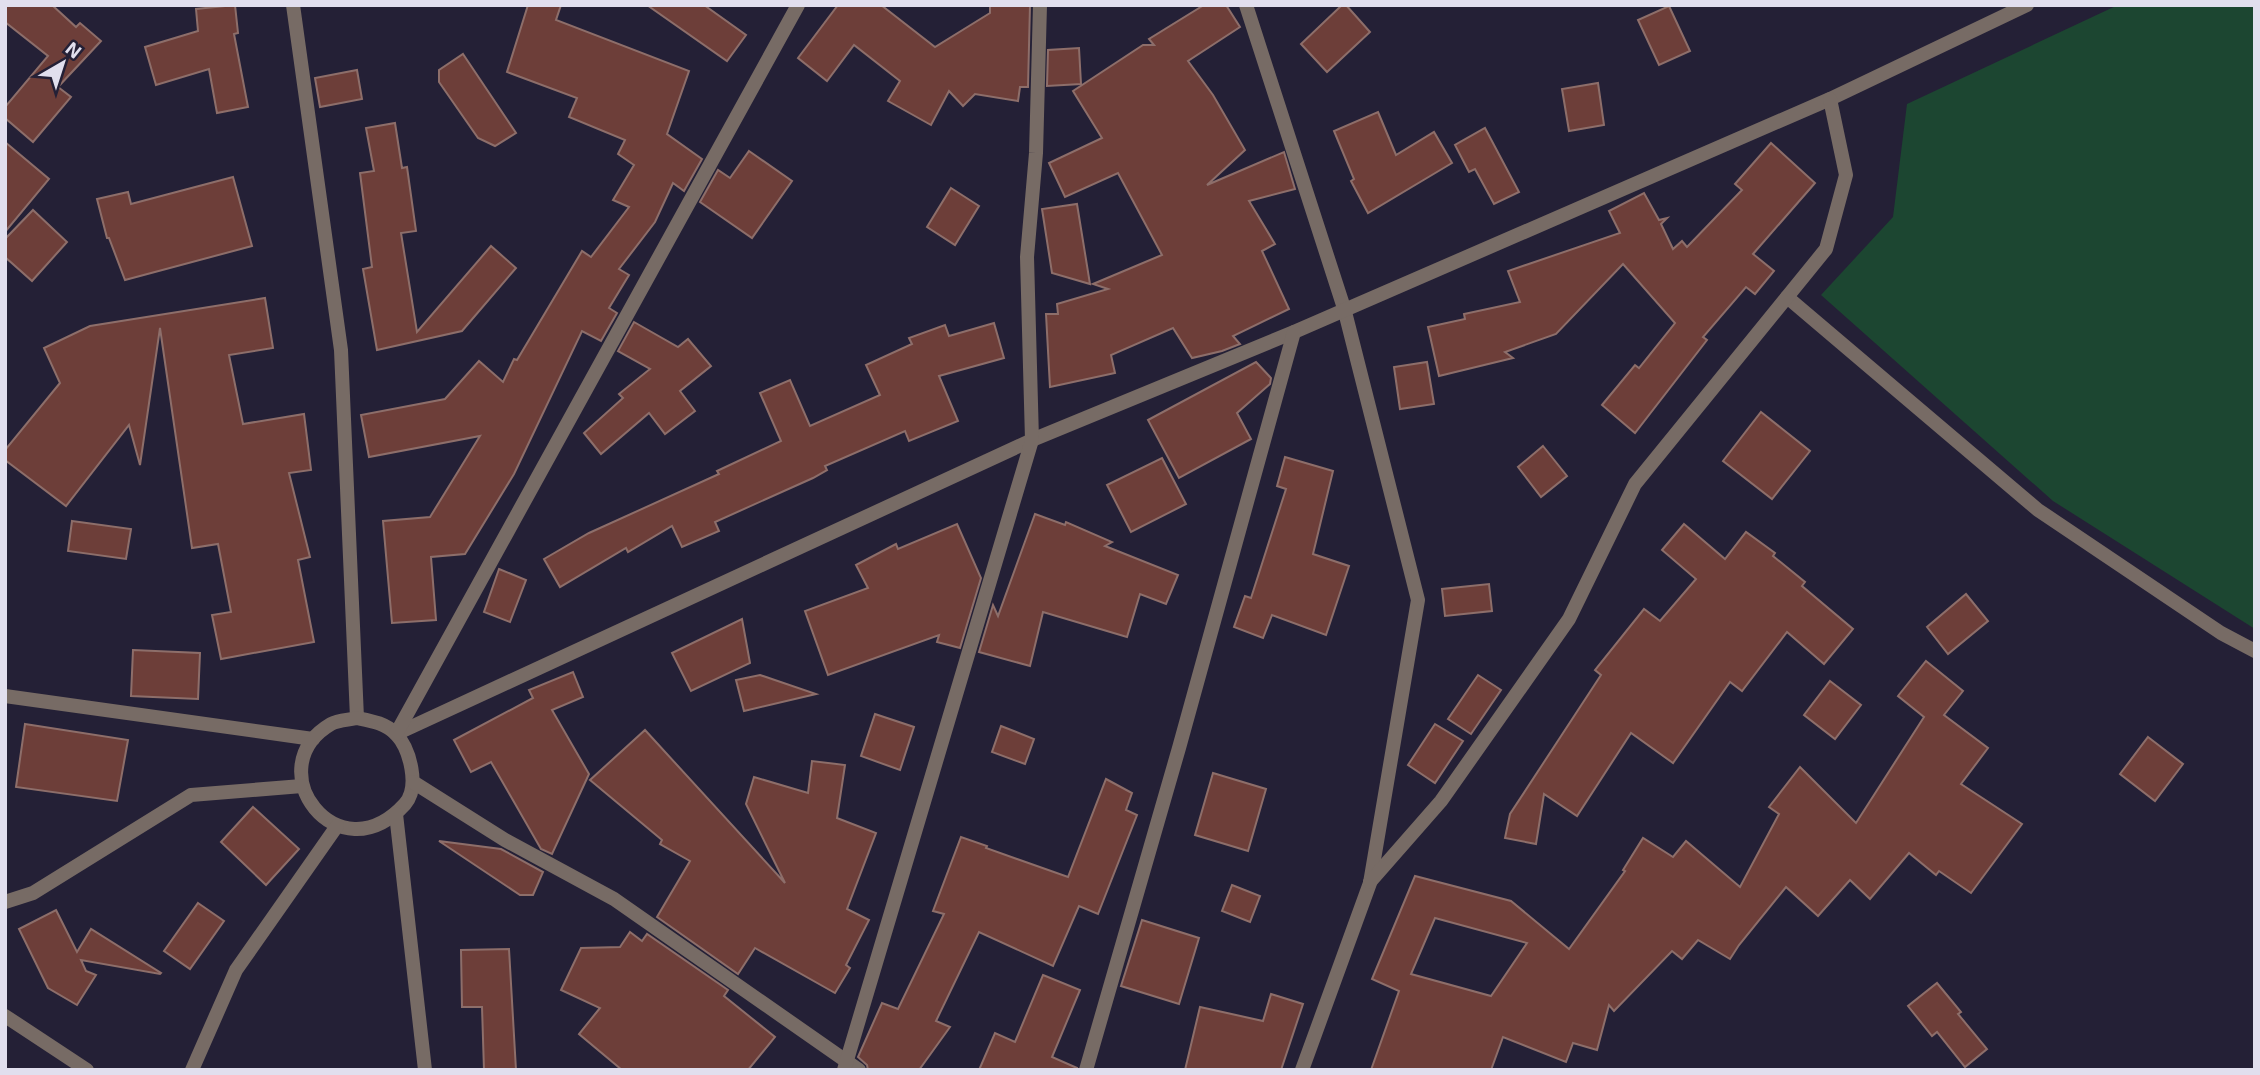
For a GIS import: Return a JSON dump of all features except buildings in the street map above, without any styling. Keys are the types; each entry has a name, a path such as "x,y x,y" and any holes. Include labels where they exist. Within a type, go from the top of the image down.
{"street":[{"path":"293,5 341,350 357,718"},
{"path":"396,734 797,5"},
{"path":"413,782 505,840 614,899 850,1067 1032,440 1027,257 1036,153 1040,5"},
{"path":"1246,5 1344,309 1418,600 1370,883 1302,1070"},
{"path":"396,734 1032,440 1294,332 1830,99 2026,5"},
{"path":"1370,883 1441,802 1569,620 1635,484 1826,248 1846,175 1830,99"},
{"path":"1787,297 2038,510 2221,633 2255,651"},
{"path":"1086,1070 1179,748 1294,332"},
{"path":"5,696 313,739"},
{"path":"357,718 379,722 396,734 406,748 413,782 409,800 396,814 379,825 358,830 337,826 314,811 302,786 302,761 313,739 333,723 357,718"},
{"path":"5,902 33,893 191,795 302,786"},
{"path":"396,814 425,1070"},
{"path":"192,1070 236,970 337,826"},
{"path":"5,1016 87,1070"}],"green space":[{"path":"2118,5 2255,5 2255,629 2053,501 1821,295 1893,217 1907,104"}]}
